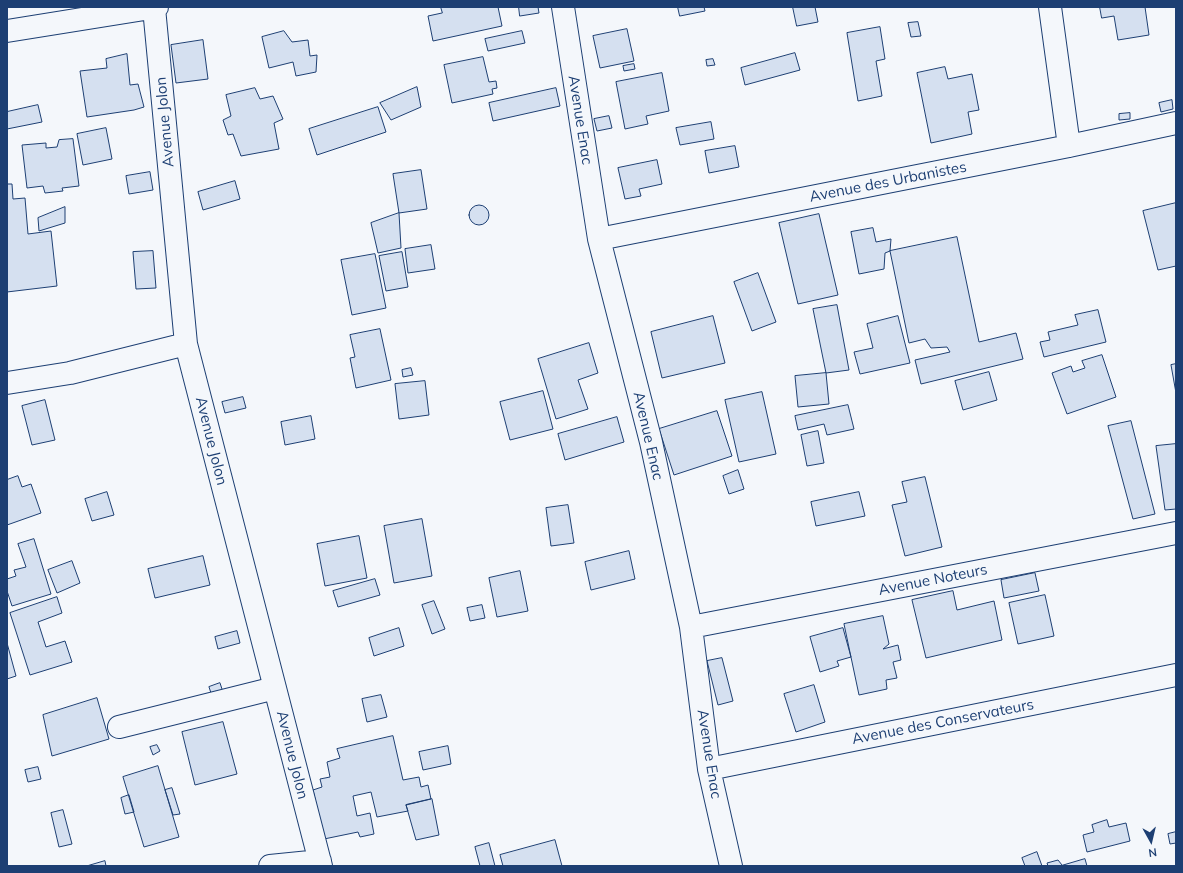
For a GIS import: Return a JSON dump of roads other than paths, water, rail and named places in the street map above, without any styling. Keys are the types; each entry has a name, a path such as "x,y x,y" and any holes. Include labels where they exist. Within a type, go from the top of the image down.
{"street":[{"path":"7,31 156,7"},
{"name":"Avenue Jolon","path":"156,7 186,344 320,863"},
{"name":"Avenue Enac","path":"563,7 599,239 651,442 690,627 709,768 731,866"},
{"path":"1050,7 1069,146"},
{"name":"Avenue des Urbanistes","path":"599,239 1069,146 1176,123"},
{"path":"7,383 70,373 186,344"},
{"name":"Avenue Noteurs","path":"690,627 1176,533"},
{"name":"Avenue des Conservateurs","path":"709,768 1176,675"},
{"path":"119,728 275,688"},
{"path":"270,866 320,863"}]}
